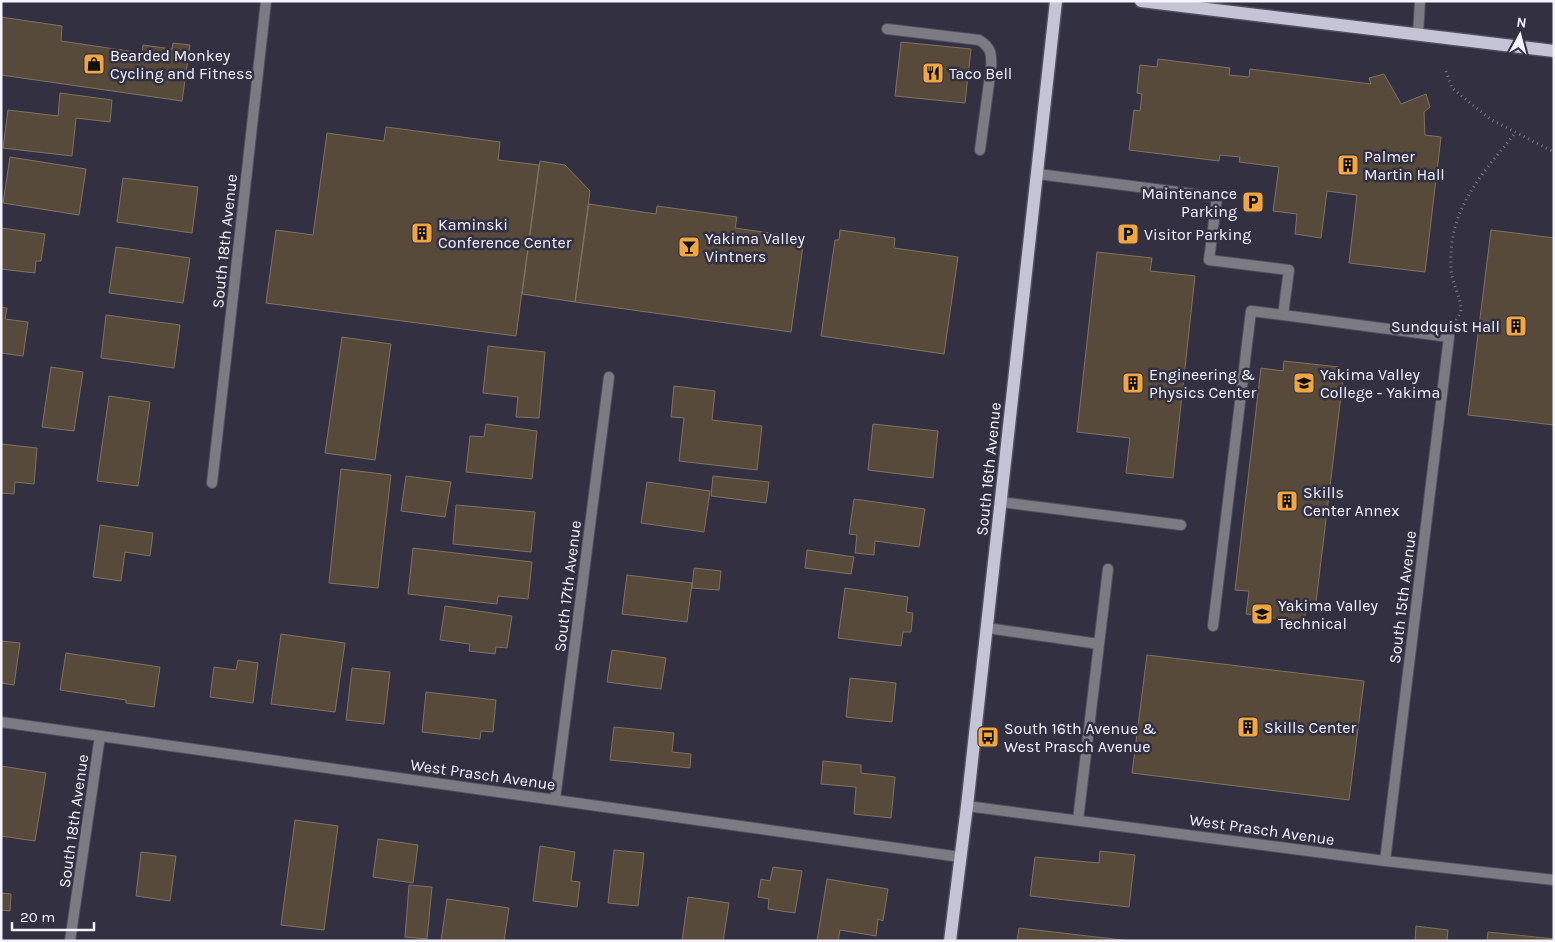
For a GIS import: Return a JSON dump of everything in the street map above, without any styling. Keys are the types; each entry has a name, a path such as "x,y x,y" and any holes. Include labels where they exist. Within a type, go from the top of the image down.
{"main road":[{"name":"South 16th Avenue","path":"950,941 967,806 1056,1"},
{"path":"1141,1 1554,51"}],"street":[{"name":"South 18th Avenue","path":"212,483 266,1"},
{"path":"1418,35 1420,1"},
{"path":"887,29 979,40 988,45 992,62 980,150"},
{"path":"1038,174 1217,197 1209,260 1289,270 1283,315"},
{"path":"1213,626 1251,311 1449,337"},
{"name":"South 15th Avenue","path":"1385,860 1449,337"},
{"name":"South 17th Avenue","path":"555,800 609,377"},
{"path":"1001,502 1181,525"},
{"path":"1078,820 1108,569"},
{"path":"987,628 1099,644"},
{"name":"West Prasch Avenue","path":"1,722 960,858"},
{"name":"South 18th Avenue","path":"70,941 100,736"},
{"name":"West Prasch Avenue","path":"967,806 1554,880"}],"path":[{"path":"1446,71 1452,88 1490,119 1554,152"},
{"path":"1449,337 1461,310 1451,272 1450,252 1460,210 1471,189 1516,132"}],"building":[{"name":"Bearded Monkey Cycling and Fitness","path":"1,17 62,26 61,41 142,53 143,45 172,49 173,43 190,45 182,101 1,75"},
{"name":"Taco Bell","path":"901,42 971,49 965,103 895,96"},
{"name":"Palmer Martin Hall","path":"1158,59 1230,68 1229,75 1249,77 1250,69 1371,84 1369,78 1384,74 1401,104 1426,94 1430,107 1424,112 1425,135 1441,137 1425,272 1349,263 1357,195 1327,191 1321,238 1295,234 1297,214 1273,211 1279,167 1239,162 1240,157 1220,155 1219,161 1129,150 1134,110 1140,111 1142,94 1137,93 1140,65 1157,67"},
{"path":"60,93 112,100 110,122 76,118 72,156 3,148 8,110 58,116"},
{"name":"Kaminski Conference Center","path":"386,127 500,142 498,160 539,165 516,336 266,303 276,230 313,235 327,133 384,141"},
{"path":"10,157 86,169 79,215 3,203"},
{"path":"540,161 565,165 590,191 575,302 522,294"},
{"path":"123,178 198,187 192,233 117,222"},
{"path":"589,204 656,214 657,206 737,217 735,228 804,238 791,332 575,302"},
{"path":"1,228 45,234 41,261 36,261 35,273 1,269"},
{"path":"840,230 895,238 894,248 958,257 944,354 821,336 835,240 839,240"},
{"name":"Sundquist Hall","path":"1491,230 1554,238 1554,425 1468,415"},
{"path":"116,247 190,258 183,303 109,293"},
{"name":"Engineering & Physics Center","path":"1097,252 1152,258 1150,271 1195,276 1173,478 1126,473 1130,438 1077,432"},
{"path":"1,307 7,308 5,319 28,322 23,356 1,353"},
{"path":"106,315 180,325 174,368 101,358"},
{"path":"342,337 391,344 375,460 325,453"},
{"path":"488,346 545,352 539,418 516,417 518,397 483,393"},
{"name":"Skills Center Annex","path":"1284,361 1339,367 1337,379 1343,379 1316,602 1307,601 1304,622 1246,614 1249,591 1235,590 1261,368 1283,371"},
{"path":"51,367 83,372 74,431 42,427"},
{"path":"674,386 715,391 712,420 762,426 757,470 679,461 684,418 671,417"},
{"path":"109,396 150,402 138,486 97,481"},
{"path":"486,424 537,431 532,479 466,472 470,436 484,437"},
{"path":"873,424 938,431 933,478 868,470"},
{"path":"1,444 37,448 34,484 15,482 14,494 1,493"},
{"path":"341,469 391,475 378,588 329,583"},
{"path":"406,476 451,482 445,517 401,511"},
{"path":"713,476 769,482 766,503 711,496"},
{"path":"647,482 710,491 704,532 641,523"},
{"path":"854,499 925,509 919,547 875,541 874,555 855,553 857,535 849,534"},
{"path":"456,505 535,512 531,552 453,544"},
{"path":"100,525 153,533 150,556 125,552 121,581 93,577"},
{"path":"413,548 532,562 528,599 498,596 497,604 408,594"},
{"path":"807,550 854,557 851,574 805,568"},
{"path":"694,568 721,571 719,590 692,588"},
{"path":"627,575 692,583 687,622 622,614"},
{"path":"845,588 908,597 906,612 913,613 911,632 903,632 901,646 838,638"},
{"path":"445,606 512,616 507,648 496,647 495,654 469,651 470,644 440,640"},
{"path":"281,634 345,643 335,712 271,704"},
{"path":"1,641 20,643 14,685 1,683"},
{"path":"612,650 666,658 661,689 607,682"},
{"path":"66,653 160,667 154,707 126,703 126,700 60,690"},
{"name":"Skills Center","path":"1147,655 1364,681 1349,800 1132,773"},
{"path":"238,660 258,663 253,703 210,697 214,667 236,670"},
{"path":"352,668 390,672 384,724 346,720"},
{"path":"850,678 896,683 892,722 846,717"},
{"path":"426,692 496,700 493,732 481,731 480,739 422,732"},
{"path":"614,727 674,733 672,752 691,754 690,768 610,760"},
{"path":"823,761 861,765 861,773 895,777 891,818 854,814 856,787 821,784"},
{"path":"1,766 46,773 35,841 1,836"},
{"path":"295,820 338,826 324,930 281,925"},
{"path":"378,839 418,845 413,883 373,877"},
{"path":"540,846 575,852 571,881 580,882 577,907 533,901"},
{"path":"614,850 644,853 638,906 608,903"},
{"path":"1100,851 1135,855 1129,907 1030,896 1035,857 1099,863"},
{"path":"141,852 176,856 170,901 136,896"},
{"path":"773,867 802,871 795,913 768,909 769,899 758,897 761,879 770,881"},
{"path":"827,879 888,889 883,921 878,919 876,936 840,930 838,941 817,941"},
{"path":"409,885 432,887 427,939 405,937"},
{"path":"1,893 11,894 10,911 1,910"},
{"path":"688,897 729,903 723,941 682,941"},
{"path":"447,899 509,908 504,941 441,941"},
{"path":"1416,926 1448,930 1447,941 1415,941"},
{"path":"1019,928 1131,941 1017,941"},
{"path":"1488,932 1554,939 1554,941 1487,941"}],"place":[{"name":"Bearded Monkey Cycling and Fitness","path":"94,64"},
{"name":"Taco Bell","path":"933,73"},
{"name":"Palmer Martin Hall","path":"1348,165"},
{"name":"Maintenance Parking","path":"1253,202"},
{"name":"Kaminski Conference Center","path":"422,233"},
{"name":"Visitor Parking","path":"1128,234"},
{"name":"Yakima Valley Vintners","path":"689,247"},
{"name":"Sundquist Hall","path":"1516,326"},
{"name":"Engineering & Physics Center","path":"1133,383"},
{"name":"Yakima Valley College - Yakima","path":"1304,383"},
{"name":"Skills Center Annex","path":"1287,501"},
{"name":"Yakima Valley Technical","path":"1262,614"},
{"name":"Skills Center","path":"1248,727"},
{"name":"South 16th Avenue & West Prasch Avenue","path":"988,737"}]}
